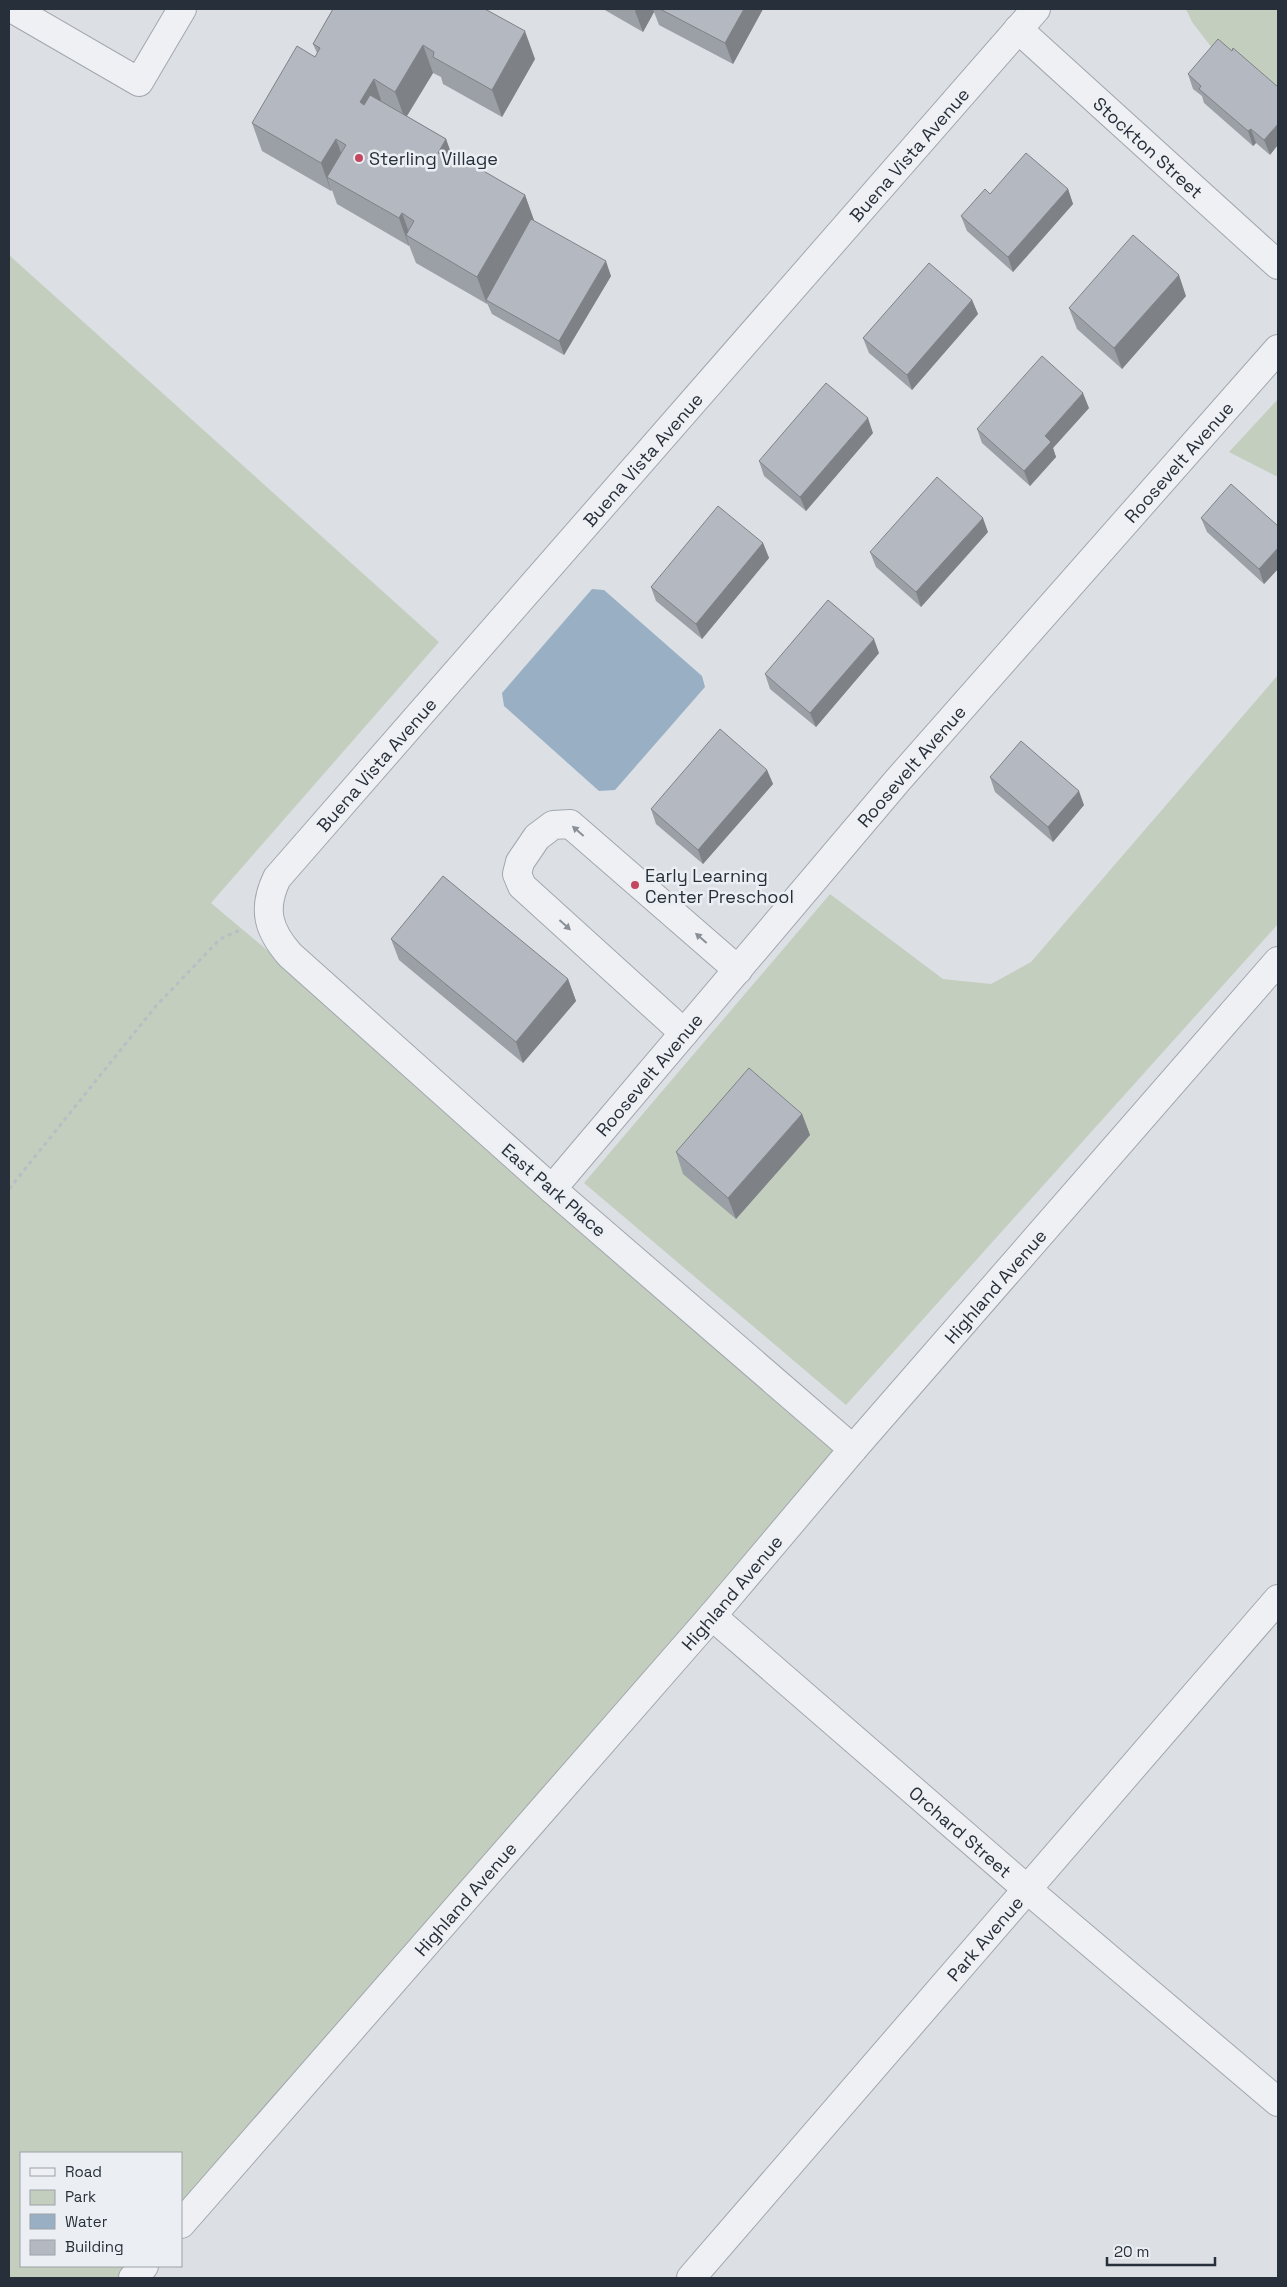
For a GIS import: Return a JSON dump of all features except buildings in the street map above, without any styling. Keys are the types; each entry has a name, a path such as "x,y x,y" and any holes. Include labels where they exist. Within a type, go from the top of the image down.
{"street":[{"path":"13,9 139,82 182,9"},
{"name":"Buena Vista Avenue","path":"268,918 269,895 277,878 1036,9"},
{"name":"Stockton Street","path":"1018,29 1278,265"},
{"name":"Roosevelt Avenue","path":"552,1189 898,780 1278,349"},
{"path":"684,1033 522,886 517,874 520,862 537,837 553,825 570,824 738,970"},
{"name":"East Park Place","path":"268,918 277,940 290,955 552,1189 853,1450"},
{"name":"Highland Avenue","path":"182,2223 712,1616 853,1450 1278,961"},
{"name":"Park Avenue","path":"691,2278 1278,1599"},
{"name":"Orchard Street","path":"712,1616 1028,1890 1278,2102"},
{"path":"133,2278 143,2267"}],"path":[{"path":"9,1189 154,1008 194,964 220,938 268,918"}],"green space":[{"path":"1186,9 1278,9 1278,97 1212,48 1192,22"},
{"path":"9,255 439,642 211,903 712,1323 853,1449 182,2212 182,2152 20,2152 20,2267 134,2267 124,2278 9,2278"},
{"path":"1278,399 1278,477 1229,452"},
{"path":"1278,675 1278,924 846,1405 584,1183 830,894 943,979 991,984 1031,962"}],"water":[{"path":"592,589 604,590 702,676 705,687 615,790 599,791 504,706 502,693"}],"place":[{"name":"Sterling Village","path":"359,158"},
{"name":"Early Learning Center Preschool","path":"635,885"}]}
